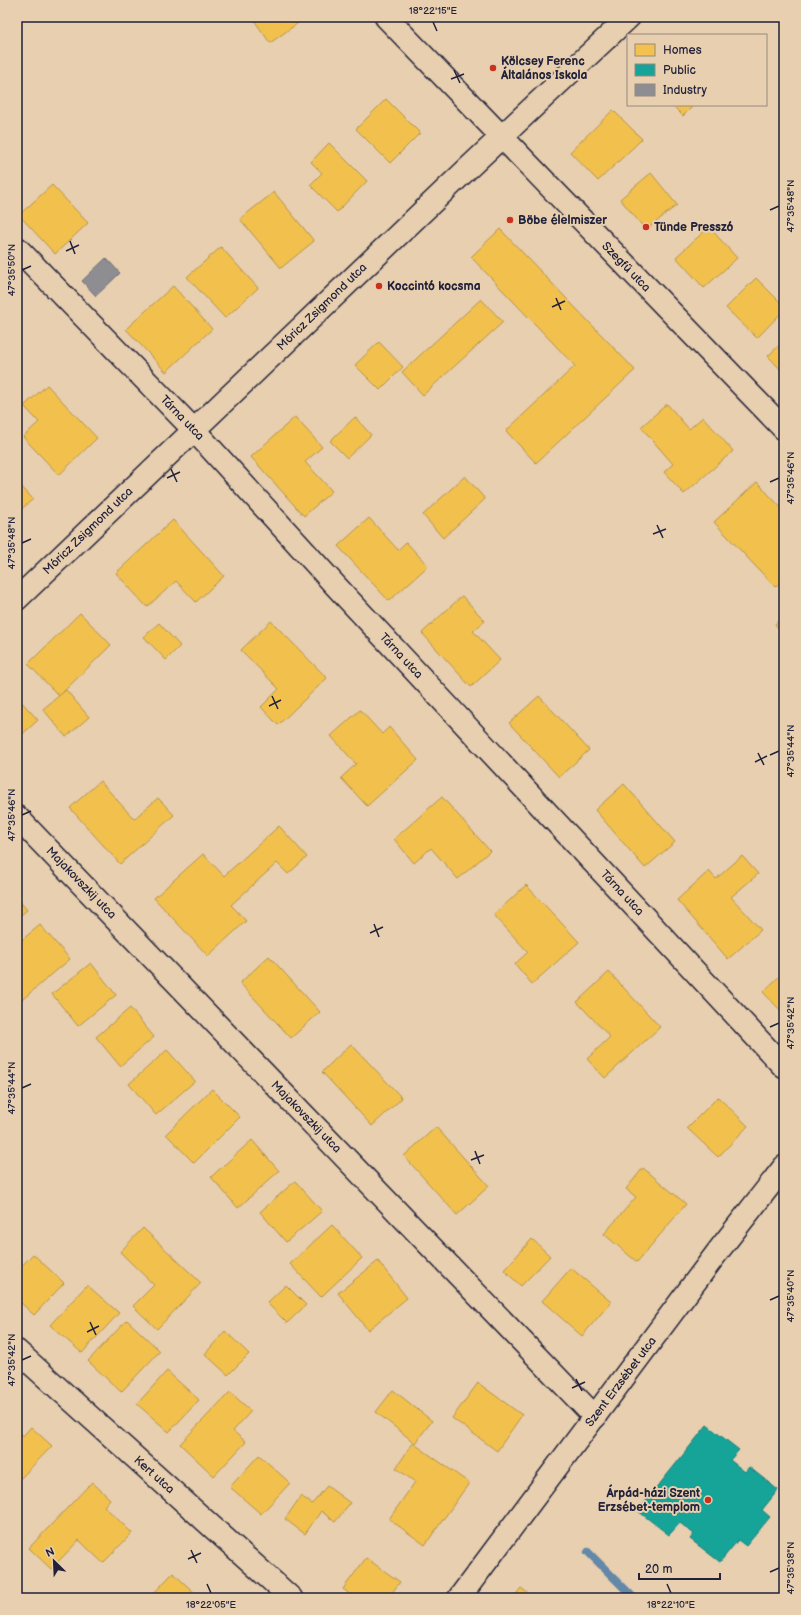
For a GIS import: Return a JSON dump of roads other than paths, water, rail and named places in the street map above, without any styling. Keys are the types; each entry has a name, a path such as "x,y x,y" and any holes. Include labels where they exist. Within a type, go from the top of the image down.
{"street":[{"name":"Szegfű utca","path":"386,17 420,51 501,138 784,429"},
{"name":"Móricz Zsigmond utca","path":"17,599 629,17"},
{"name":"Tárna utca","path":"17,248 194,430 335,585 784,1067"},
{"name":"Majakovszkij utca","path":"17,817 595,1417"},
{"name":"Szent Erzsébet utca","path":"459,1598 719,1250 784,1167"},
{"name":"Kert utca","path":"17,1351 291,1598"}],"waterway":[{"path":"588,1552 634,1598"}],"place":[{"name":"Kölcsey Ferenc Általános Iskola","path":"493,68"},
{"name":"Böbe élelmiszer","path":"510,220"},
{"name":"Tünde Presszó","path":"646,227"},
{"name":"Koccintó kocsma","path":"379,286"},
{"name":"Árpád-házi Szent Erzsébet-templom","path":"708,1500"}]}
